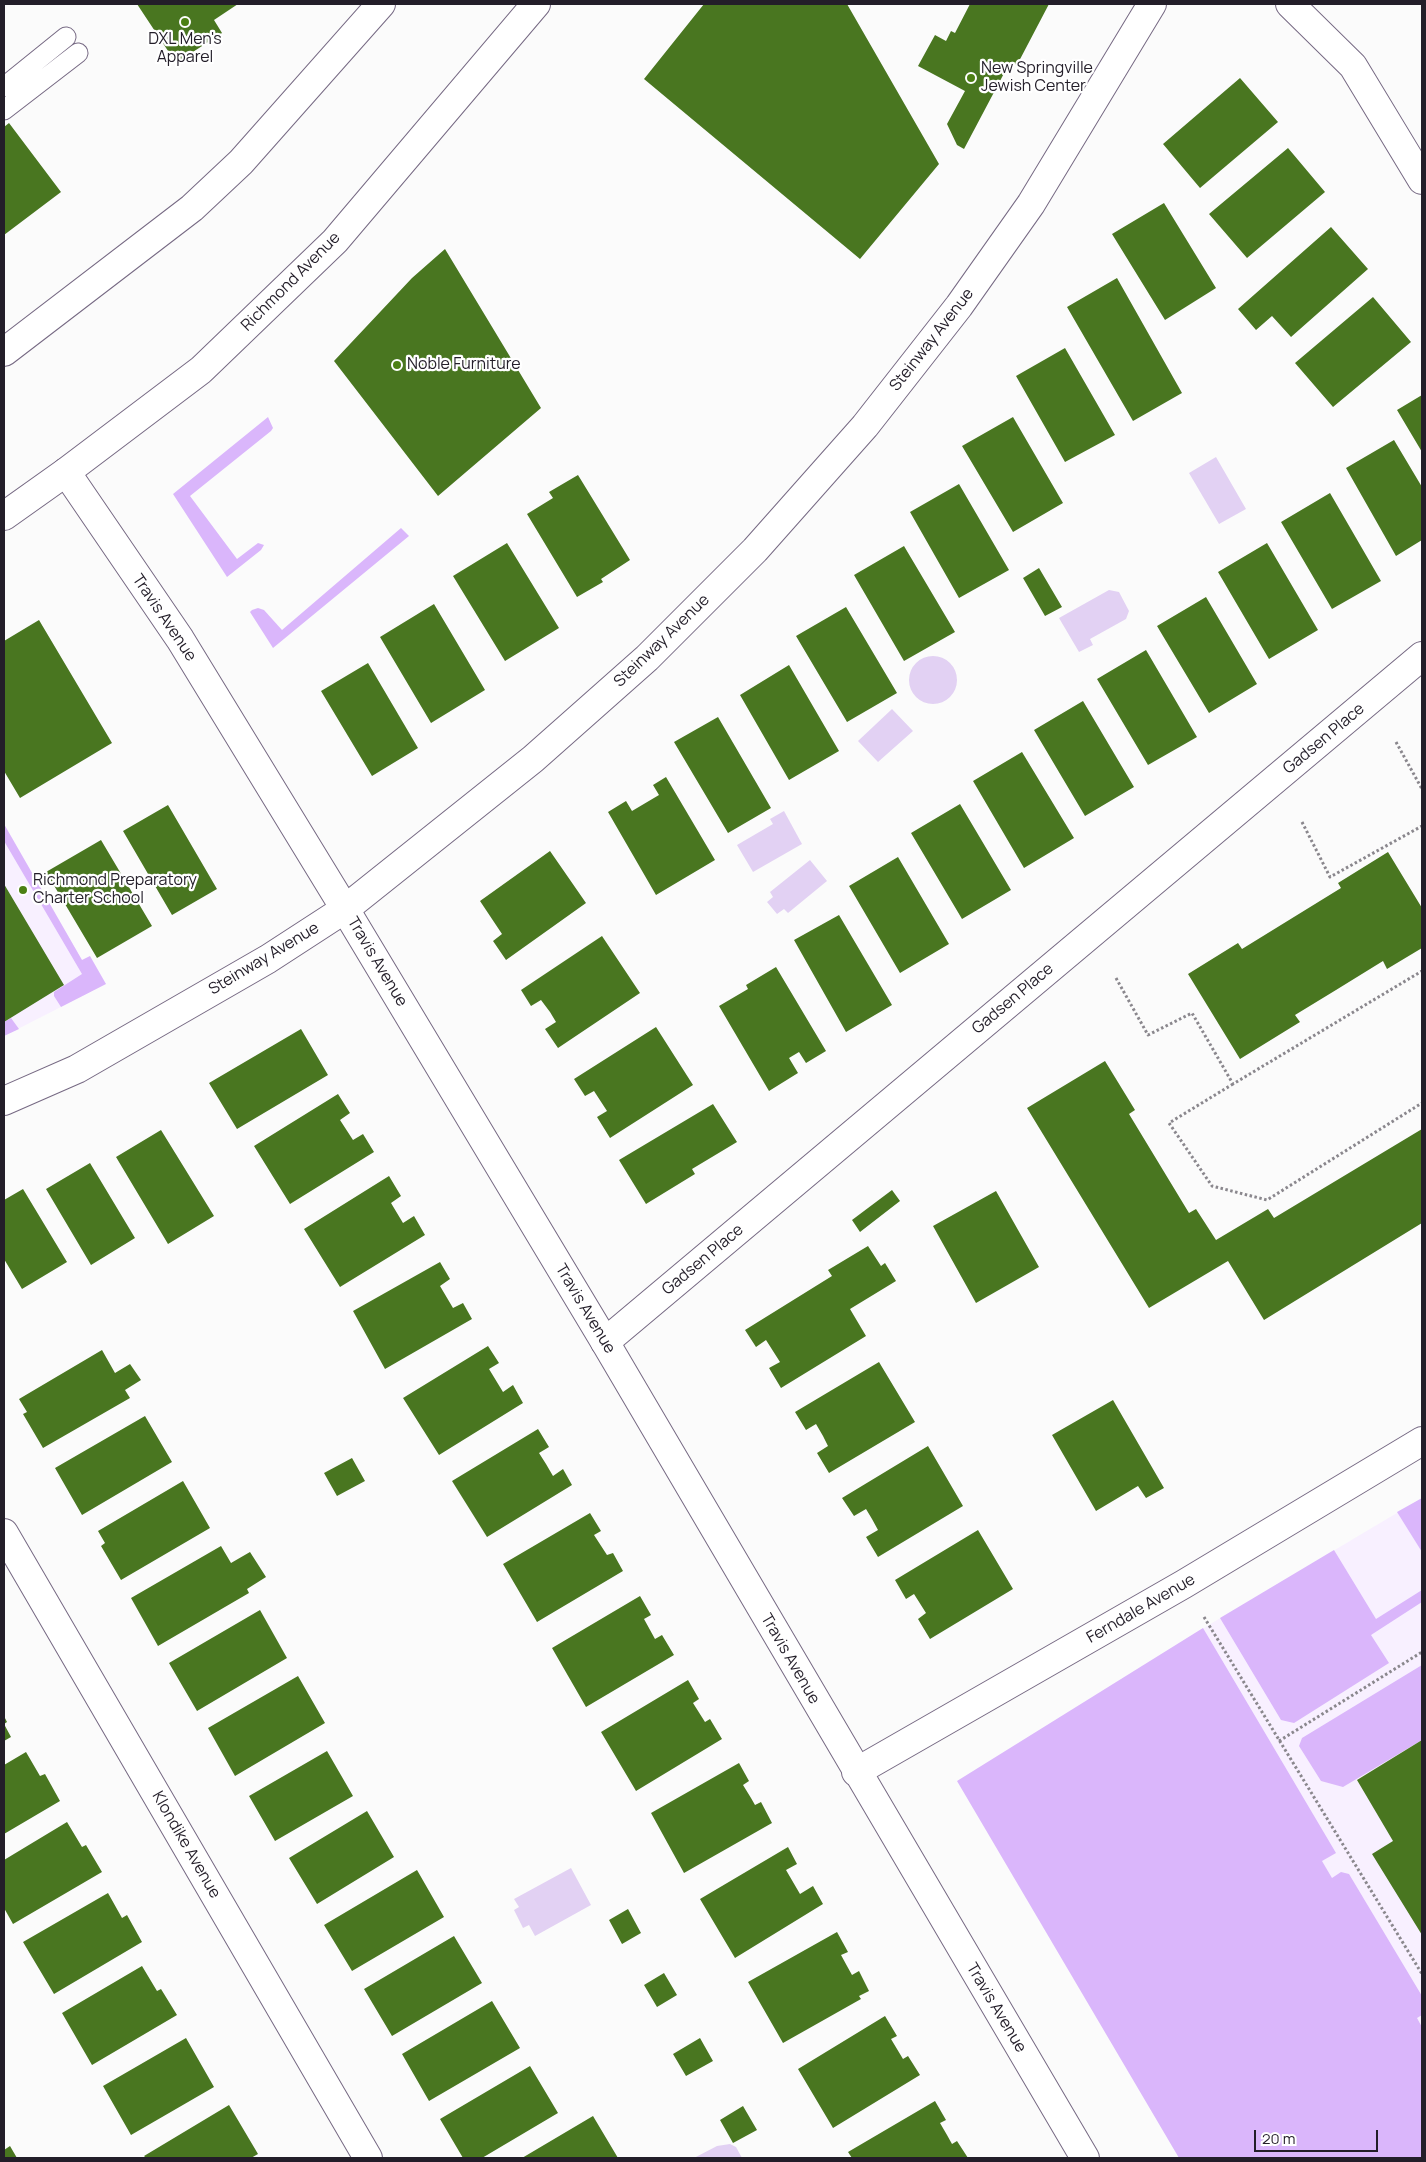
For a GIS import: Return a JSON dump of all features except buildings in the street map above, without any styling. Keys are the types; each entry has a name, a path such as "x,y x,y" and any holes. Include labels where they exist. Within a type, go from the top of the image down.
{"street":[{"path":"4,352 192,208 240,162 381,4"},
{"name":"Richmond Avenue","path":"4,516 66,472 201,370 335,241 536,4"},
{"name":"Steinway Avenue","path":"4,1101 77,1068 268,959 345,909 533,759 647,658 755,550 865,426 959,306 1031,204 1152,4"},
{"path":"1290,4 1353,66 1422,180"},
{"name":"Travis Avenue","path":"66,472 180,639 345,909 605,1342 856,1772 1085,2158"},
{"name":"Gadsen Place","path":"605,1342 1422,656"},
{"name":"Ferndale Avenue","path":"856,1772 1184,1584 1422,1441"},
{"name":"Klondike Avenue","path":"4,1533 368,2158"}],"lane":[{"path":"4,88 66,37"},
{"path":"4,110 78,53"}],"path":[{"path":"1396,742 1422,789"},
{"path":"1302,822 1330,877 1422,826"},
{"path":"1422,971 1169,1123 1212,1186 1267,1200 1422,1103"},
{"path":"1116,978 1148,1035 1192,1013 1233,1084"},
{"path":"1204,1617 1422,1974"},
{"path":"1279,1740 1422,1652"}],"shaded area":[{"path":"268,417 273,428 271,431 190,496 237,559 258,543 264,545 261,550 227,577 173,494"},
{"path":"1216,457 1246,509 1219,524 1189,473"},
{"path":"401,528 409,536 273,648 250,612 252,610 258,608 264,610 282,630"},
{"path":"1109,590 1119,592 1129,611 1126,619 1090,639 1093,645 1079,652 1059,618"},
{"path":"933,656 942,658 950,663 955,671 957,680 955,689 950,697 942,702 933,704 924,702 916,697 911,689 909,680 911,671 916,663 924,658"},
{"path":"892,709 913,731 878,762 858,741"},
{"path":"784,811 802,844 753,872 737,845 773,824 770,819"},
{"name":"Richmond Preparatory Charter School","path":"4,824 82,960 90,956 106,984 4,1036"},
{"path":"4,824 82,960 90,956 106,984 61,1007 54,996 54,992 82,974 4,841"},
{"path":"810,860 827,881 788,913 784,909 777,914 767,902 773,897 770,892"},
{"path":"11,1018 19,1029 4,1036 4,1022"},
{"path":"1422,1498 1422,2027 1187,1638"},
{"path":"1422,1498 1422,1552 1397,1512"},
{"path":"1334,1550 1376,1619 1422,1590 1422,1602 1371,1635 1389,1663 1294,1723 1281,1720 1220,1618"},
{"path":"1203,1628 1336,1853 1322,1861 1332,1878 1341,1872 1349,1874 1422,1996 1422,2015 1417,2018 1422,2027 1422,2158 1179,2158 957,1781"},
{"path":"1422,1665 1422,1740 1343,1787 1321,1781 1299,1746 1302,1738"},
{"path":"571,1868 591,1905 535,1936 529,1925 523,1928 514,1910 519,1907 514,1899"},
{"path":"730,2144 736,2147 742,2158 694,2158 717,2146"}],"place":[{"name":"DXL Men's Apparel","path":"185,22"},
{"name":"New Springville Jewish Center","path":"971,78"},
{"name":"Noble Furniture","path":"397,365"},
{"name":"Richmond Preparatory Charter School","path":"23,890"}]}
